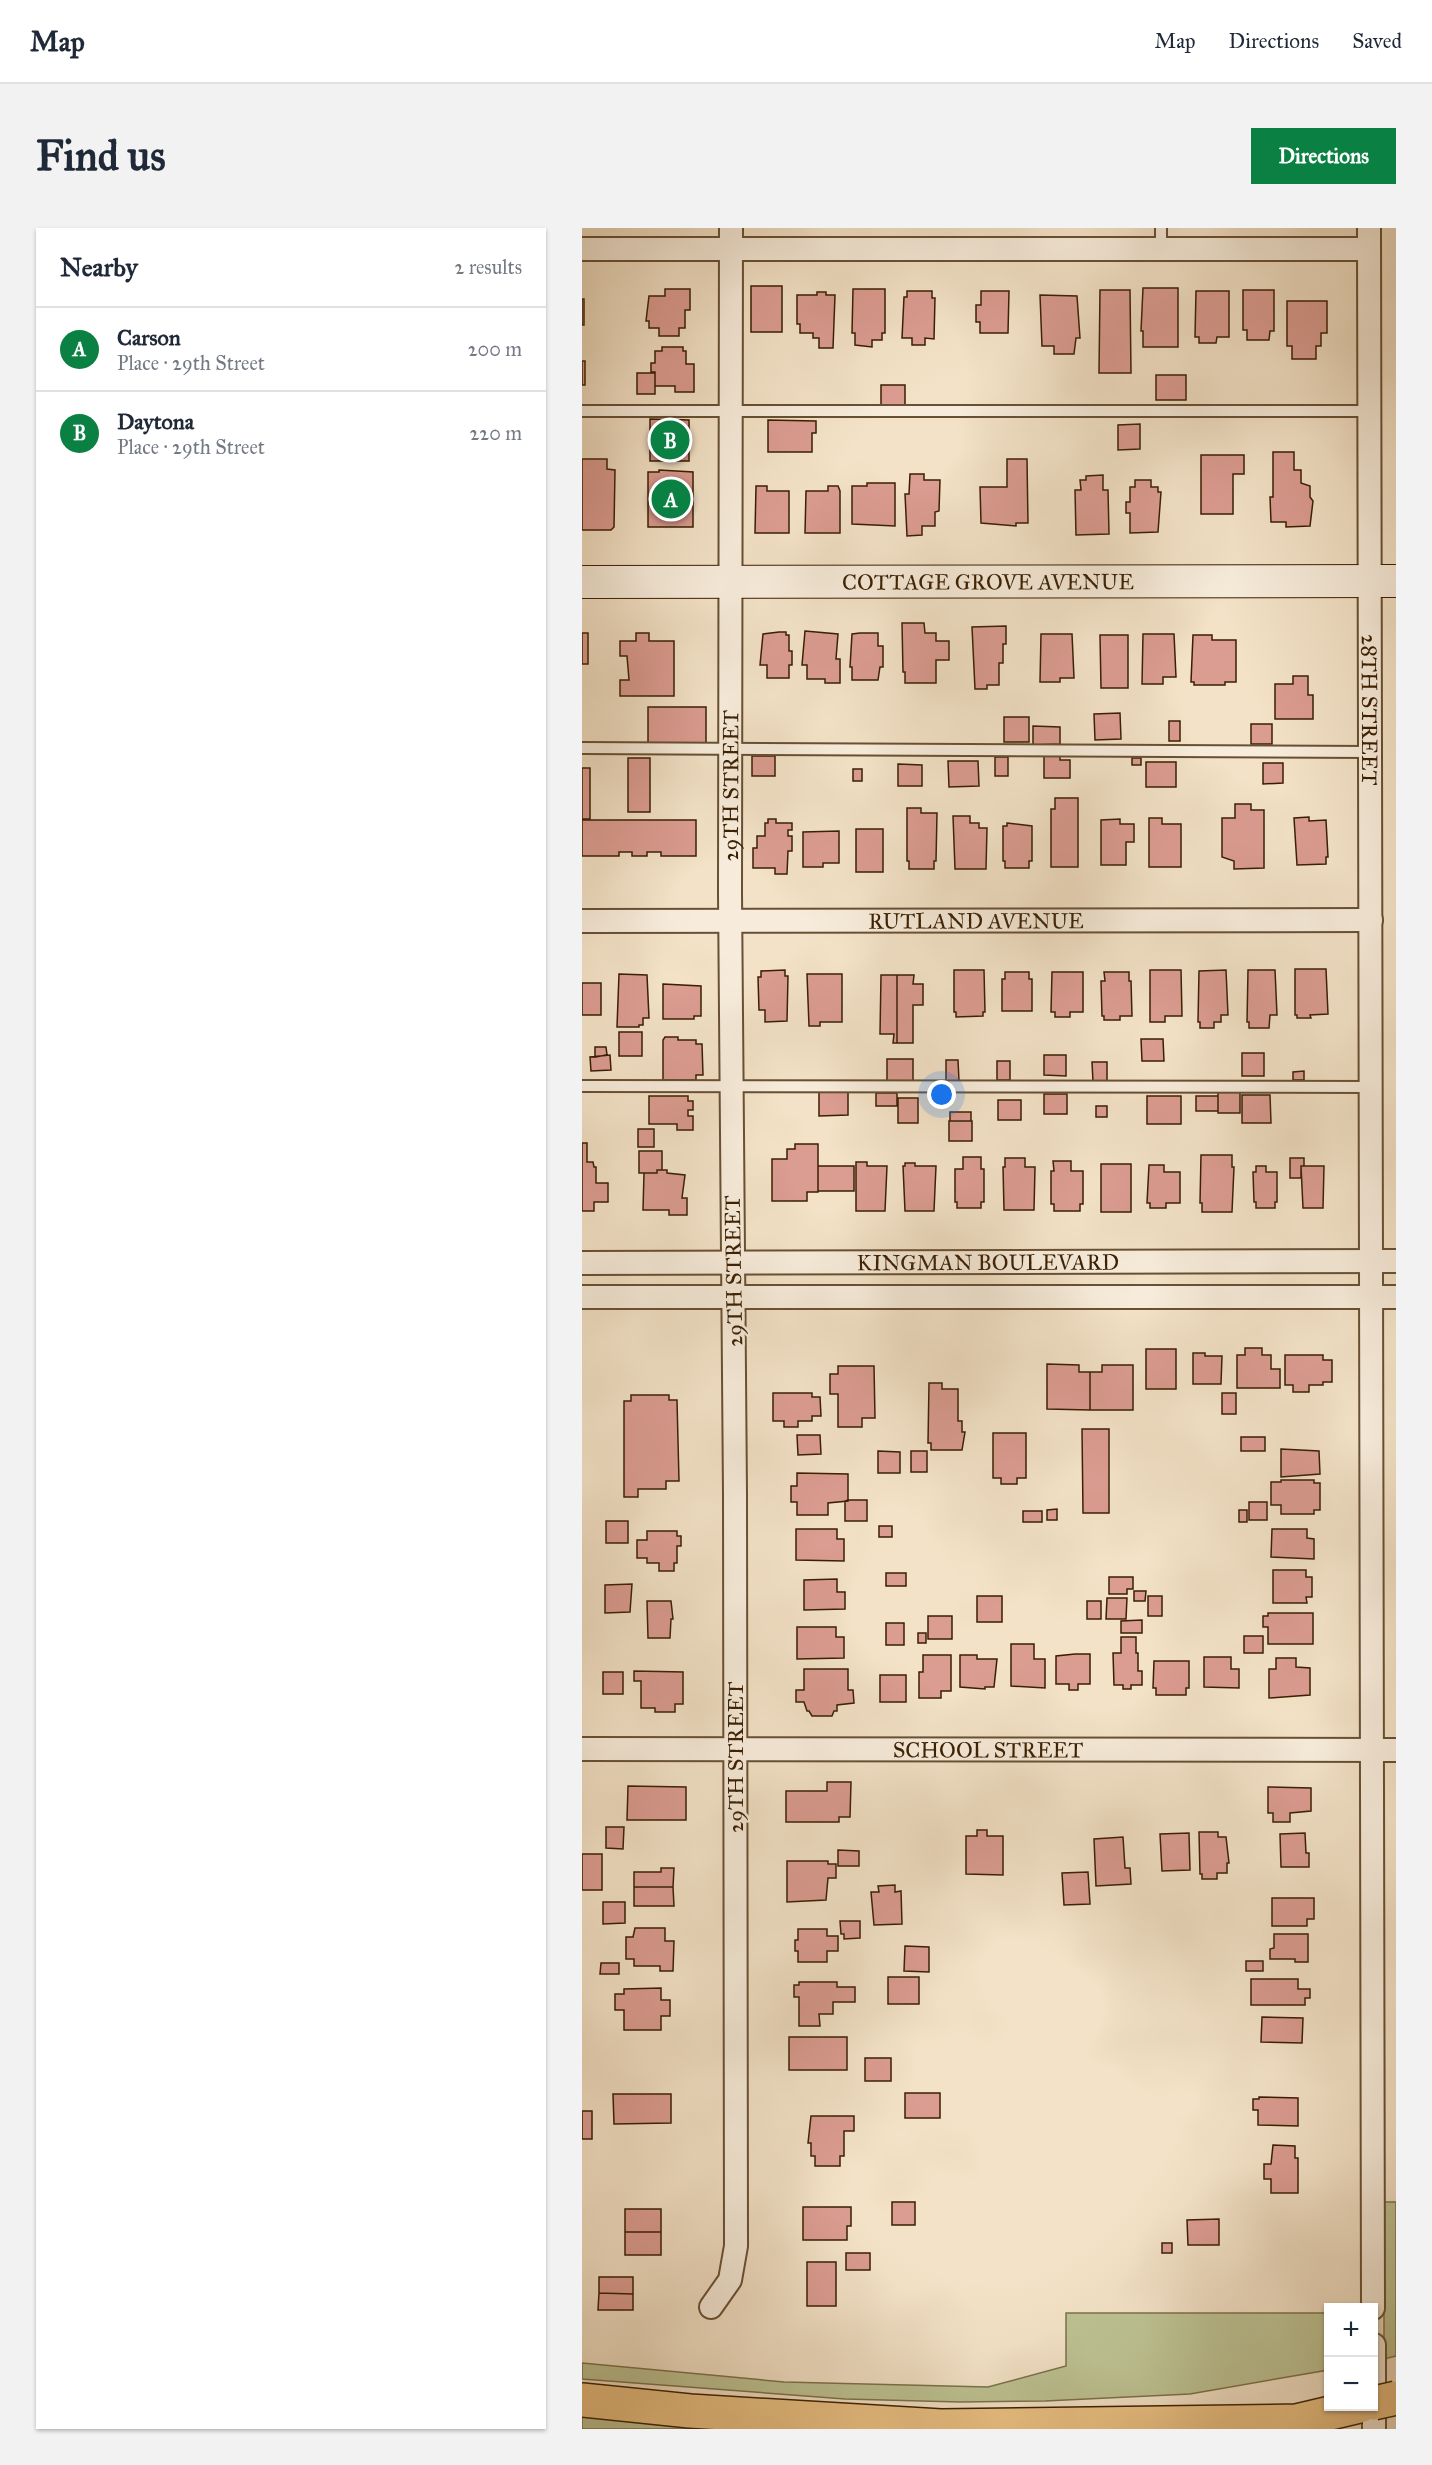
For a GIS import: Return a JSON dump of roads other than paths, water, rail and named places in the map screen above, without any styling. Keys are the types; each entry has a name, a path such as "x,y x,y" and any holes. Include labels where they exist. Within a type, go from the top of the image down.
{"highway":[{"path":"1378,2402 1396,2398"},
{"path":"582,2400 690,2411 941,2426 1299,2421"},
{"path":"1262,2429 1340,2411"}],"street":[{"path":"582,249 731,239 1369,239"},
{"name":"29TH STREET","path":"711,2307 730,2280 736,2246 730,748 731,239"},
{"name":"28TH STREET","path":"1369,239 1369,411 1383,581 1370,752 1373,2303"},
{"name":"COTTAGE GROVE AVENUE","path":"582,582 1383,581"},
{"name":"RUTLAND AVENUE","path":"582,921 1371,920"},
{"name":"KINGMAN BOULEVARD","path":"582,1263 1396,1261"},
{"name":"KINGMAN BOULEVARD","path":"582,1297 1396,1297"},
{"name":"SCHOOL STREET","path":"582,1749 1396,1750"},
{"path":"1374,2357 1374,2429"}],"lane":[{"path":"582,411 1369,411"},
{"path":"582,748 1370,752"},
{"path":"582,1086 731,1088 1371,1087"}],"place":[{"name":"Daytona","path":"670,440"},
{"name":"Carson","path":"671,499"}]}
